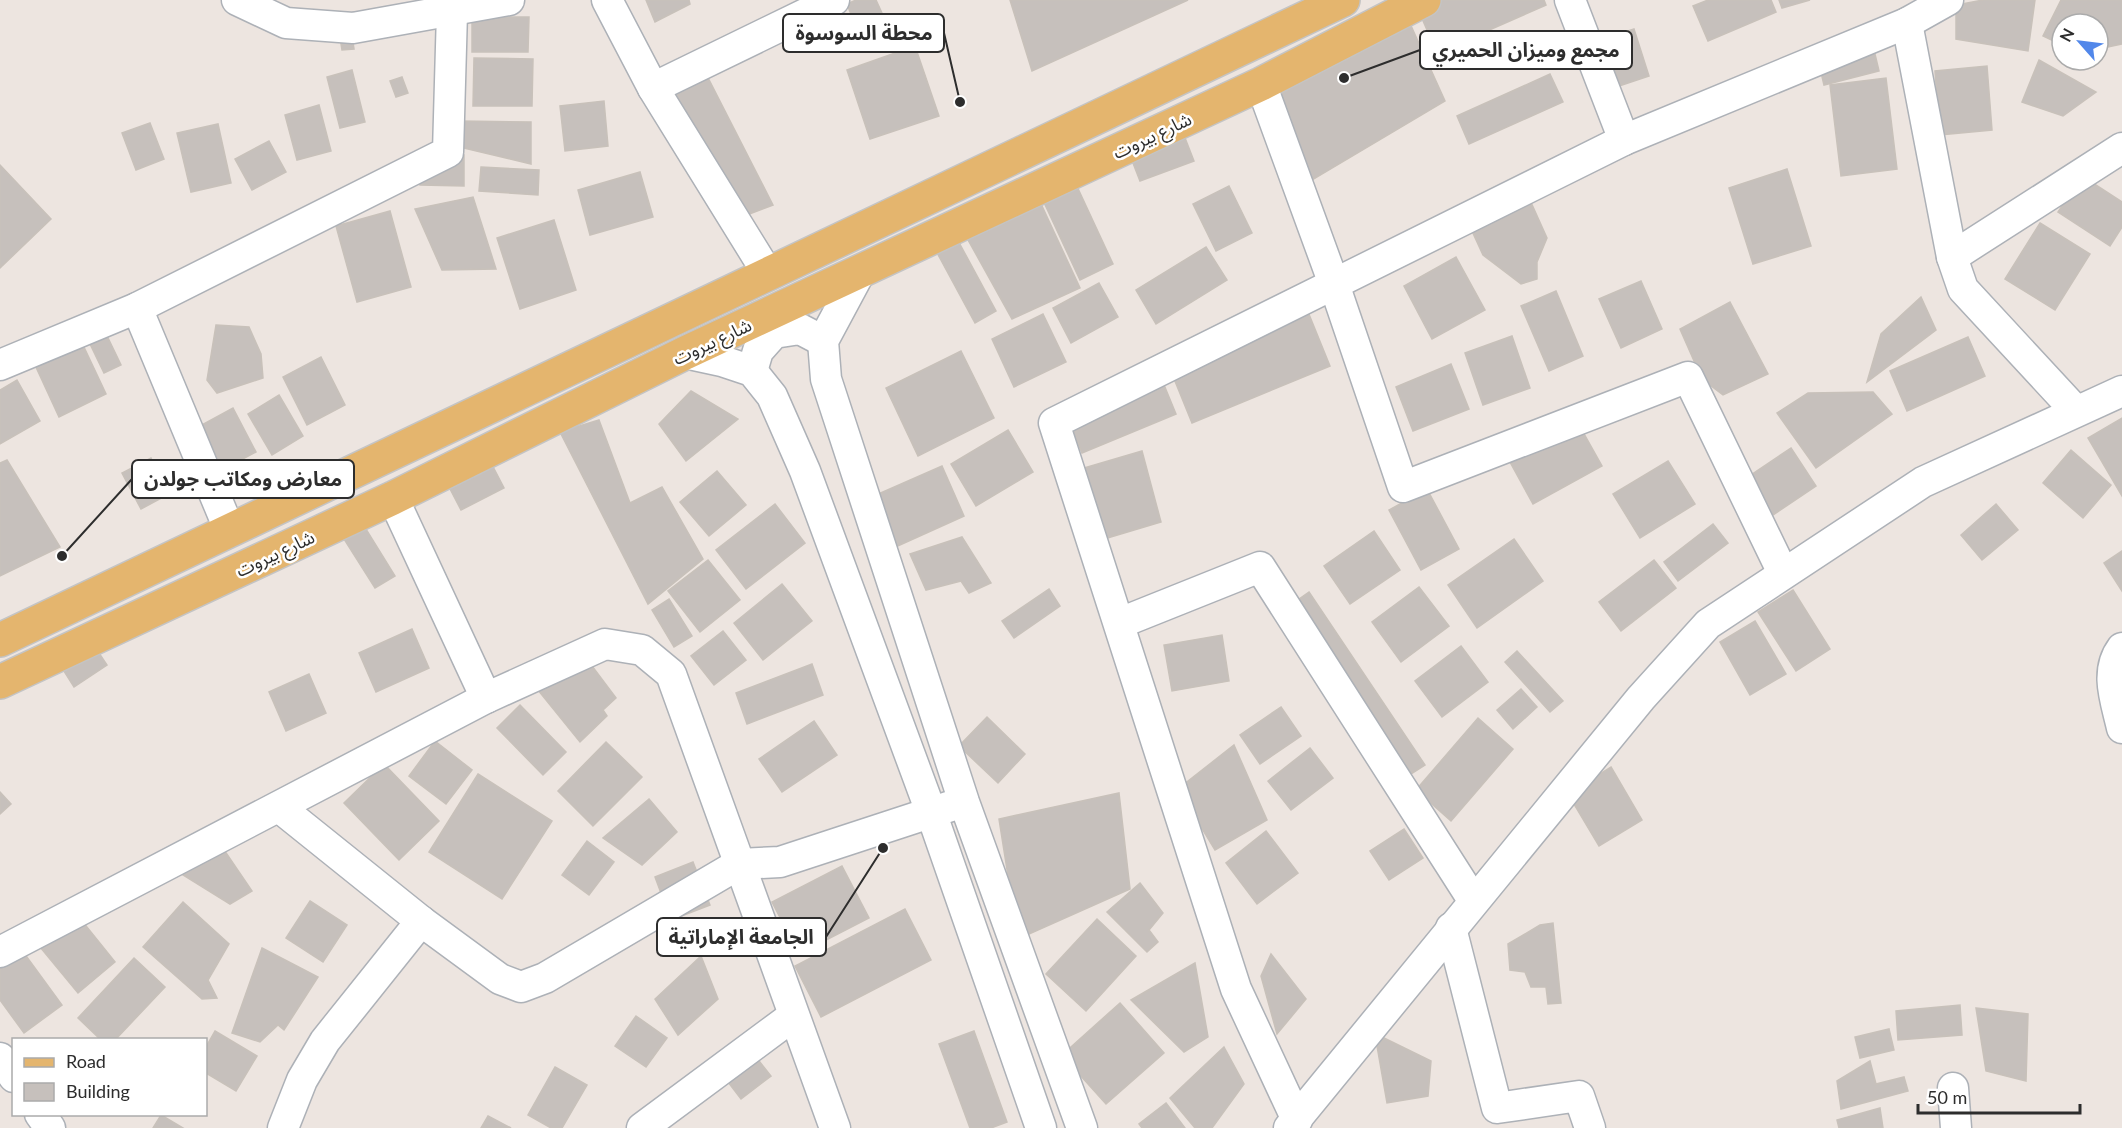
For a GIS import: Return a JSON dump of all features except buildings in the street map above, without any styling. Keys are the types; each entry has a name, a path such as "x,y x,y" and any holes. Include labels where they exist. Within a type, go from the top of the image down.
{"main road":[{"name":"شارع بيروت","path":"13,635 229,529 1343,0"},
{"name":"شارع بيروت","path":"0,681 393,498 685,354 1261,84 1424,0"},
{"path":"13,635 42,662"}],"street":[{"path":"237,0 286,23 353,28 509,0"},
{"path":"607,0 653,88 768,274"},
{"path":"653,88 834,0"},
{"path":"1570,0 1624,140"},
{"path":"1948,0 1907,23 1624,140 1054,423 1236,989 1302,1121 1473,900 1641,698 1708,624 1923,482 2075,410 2122,391"},
{"path":"0,365 137,308 448,152 452,12"},
{"path":"1907,23 1952,257 1963,289 2075,410"},
{"path":"1261,84 1334,284 1403,487 1688,377 1783,573"},
{"path":"1952,257 2122,148"},
{"path":"860,272 823,341 826,379 964,801 1082,1128"},
{"path":"137,308 229,529"},
{"path":"752,370 758,351 774,333 800,329 823,341"},
{"path":"685,354 722,360 752,370 772,396 805,471 931,812 1041,1128"},
{"path":"393,498 486,698"},
{"path":"1120,623 1260,567 1473,900"},
{"path":"0,952 486,698 605,644 642,650 671,674 835,1128"},
{"path":"2122,648 2115,657 2111,678 2122,728"},
{"path":"279,807 421,921 500,979 521,987 545,978 739,864 780,862 964,801"},
{"path":"283,1128 302,1080 325,1041 421,921"},
{"path":"1451,928 1497,1108 1579,1096 1590,1128"},
{"path":"642,1128 794,1016"},
{"path":"0,1058 12,1074"},
{"path":"1953,1088 1956,1128"}],"place":[{"name":"مجمع وميزان الحميري","path":"1344,78"},
{"name":"محطة السوسوة","path":"960,102"},
{"name":"معارض ومكاتب جولدن","path":"62,556"},
{"name":"الجامعة الإماراتية","path":"883,848"}]}
